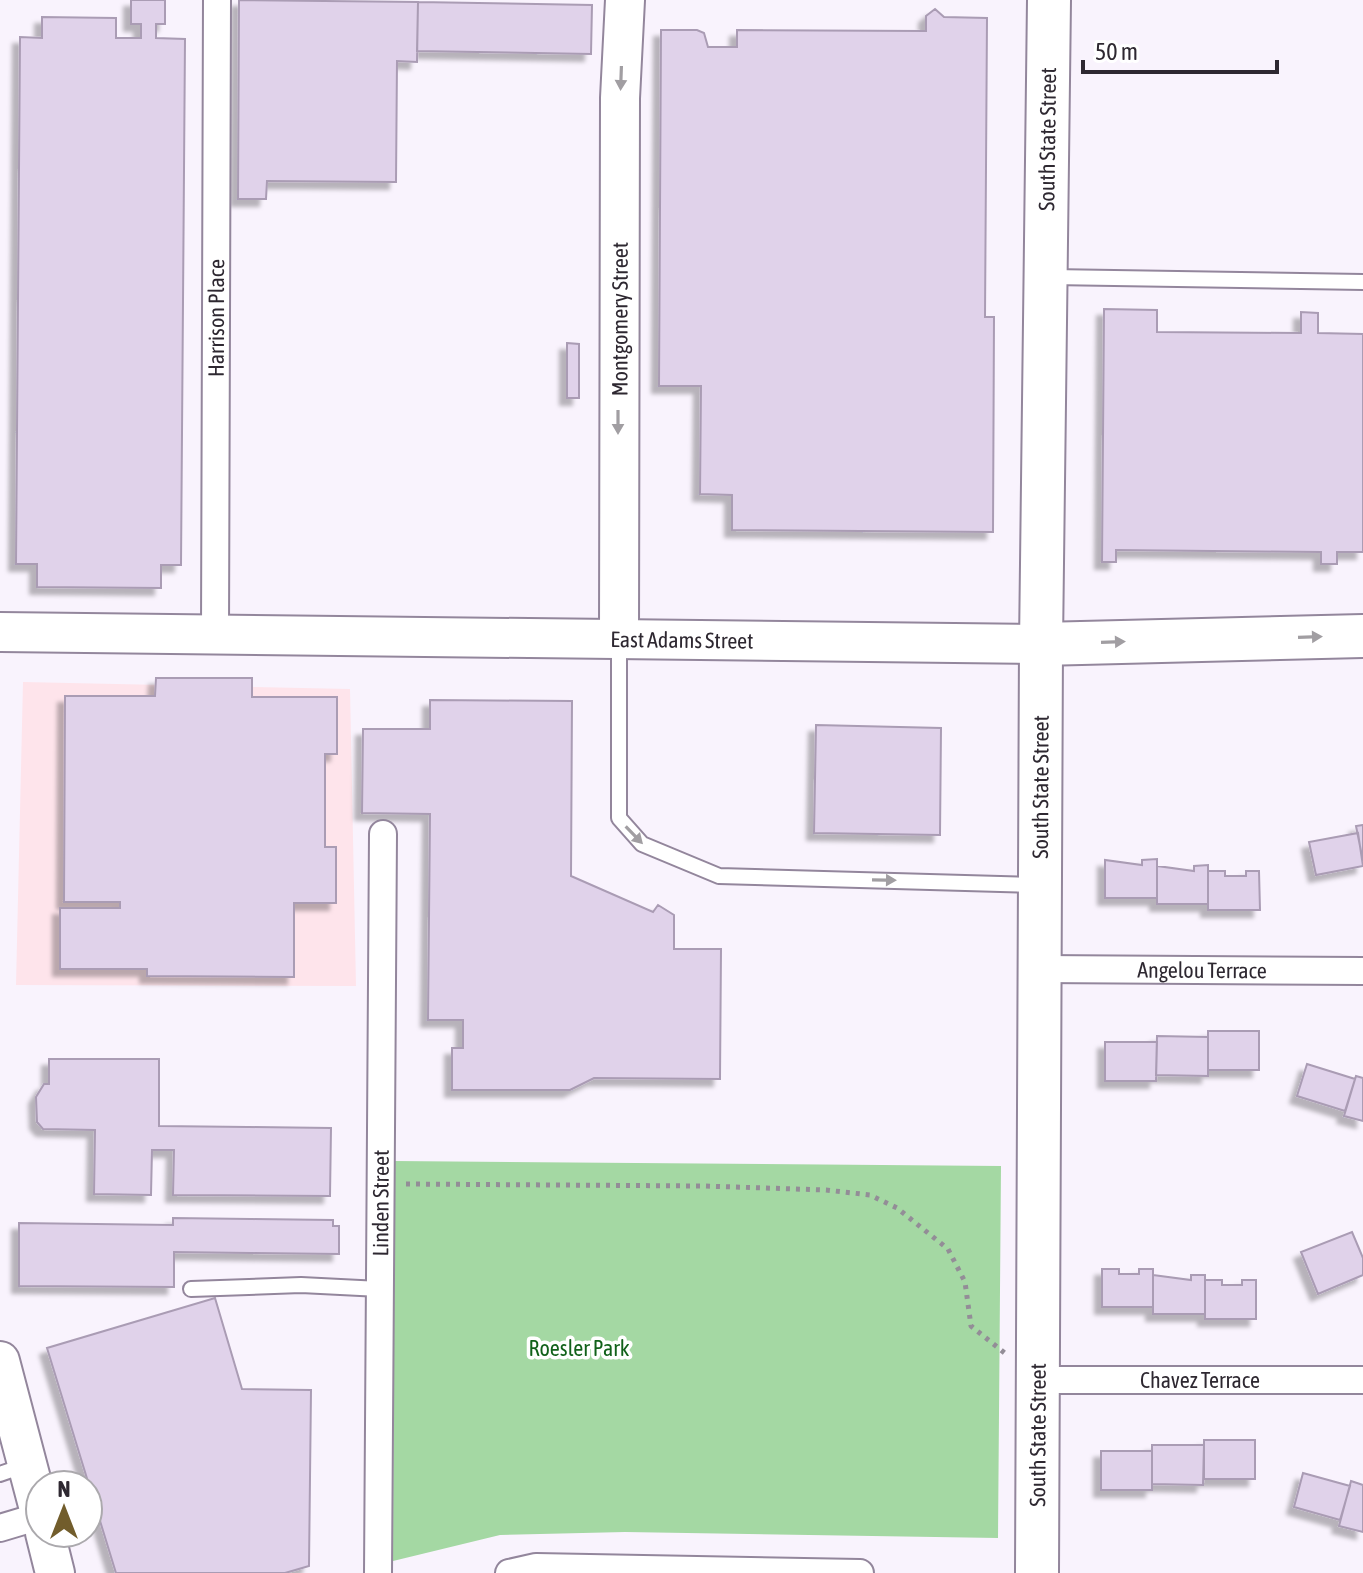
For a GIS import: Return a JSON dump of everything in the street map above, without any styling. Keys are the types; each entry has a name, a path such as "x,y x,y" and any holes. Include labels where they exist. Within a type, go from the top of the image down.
{"main road":[{"name":"Montgomery Street","path":"619,639 620,98 625,0"},
{"name":"South State Street","path":"1037,1573 1041,644 1049,0"},
{"name":"East Adams Street","path":"0,632 1041,644 1363,636"},
{"path":"1,1372 14,1469"},
{"path":"49,1549 55,1573"}],"street":[{"name":"Harrison Place","path":"215,634 217,0"},
{"name":"Linden Street","path":"378,1573 383,834"},
{"name":"Angelou Terrace","path":"1040,969 1363,971"},
{"name":"Chavez Terrace","path":"1038,1380 1363,1380"},
{"path":"0,1528 24,1520"},
{"path":"509,1573 536,1567 860,1573"}],"lane":[{"path":"1046,277 1363,282"},
{"path":"619,639 619,818 642,844 719,876 1041,886"},
{"path":"191,1289 301,1285 380,1289"}],"path":[{"path":"381,1184 704,1186 870,1195 897,1208 948,1249 965,1282 971,1326 1038,1380"}],"shaded area":[{"path":"23,682 350,689 356,986 16,985"}],"green space":[{"name":"Roesler Park","path":"394,1161 1001,1166 998,1538 625,1532 500,1535 393,1561"}],"building":[{"path":"131,0 165,0 165,24 156,24 156,38 185,39 181,565 161,565 161,588 37,587 37,564 16,564 20,37 42,38 42,17 116,18 116,38 141,38 141,24 131,24"},
{"path":"239,0 418,2 417,62 397,61 396,182 267,181 266,199 238,199"},
{"path":"418,2 592,5 591,54 417,51"},
{"path":"935,9 944,17 987,18 985,317 994,317 993,532 732,530 732,495 700,494 701,386 659,386 661,30 697,30 704,33 708,47 737,47 737,30 926,31 926,16"},
{"path":"1104,309 1157,310 1157,332 1301,333 1301,312 1318,313 1318,333 1363,334 1363,552 1337,552 1337,564 1321,564 1321,552 1116,550 1116,562 1102,562"},
{"path":"567,343 579,344 579,398 567,398"},
{"path":"156,678 252,678 252,697 337,697 337,754 325,754 325,847 336,847 336,903 294,903 294,977 147,976 147,969 60,969 60,908 120,908 120,902 64,902 65,696 155,696"},
{"path":"430,700 572,701 571,876 653,912 658,905 674,915 674,949 721,949 720,1079 594,1078 570,1090 452,1090 452,1048 463,1048 463,1020 428,1020 430,814 362,813 363,729 430,729"},
{"path":"816,725 941,728 940,835 814,833"},
{"path":"1363,825 1363,861 1356,826"},
{"path":"1358,833 1363,866 1316,875 1309,842"},
{"path":"1157,859 1157,898 1105,898 1105,860 1142,865 1142,860"},
{"path":"1208,865 1208,904 1157,904 1157,866 1194,871 1194,866"},
{"path":"1208,871 1225,871 1225,876 1246,876 1246,871 1259,871 1260,910 1208,910"},
{"path":"1208,1031 1259,1031 1259,1070 1208,1070"},
{"path":"1157,1036 1208,1037 1208,1076 1156,1075"},
{"path":"1105,1042 1157,1042 1156,1081 1105,1081"},
{"path":"49,1059 159,1059 159,1126 331,1128 330,1196 173,1195 174,1150 152,1150 151,1195 94,1194 95,1130 43,1129 37,1122 36,1097 44,1084 49,1084"},
{"path":"1307,1064 1355,1079 1345,1111 1297,1096"},
{"path":"1356,1076 1363,1078 1363,1121 1344,1116"},
{"path":"173,1218 333,1220 333,1226 339,1226 339,1254 174,1252 174,1287 19,1286 19,1223 173,1225"},
{"path":"1352,1232 1363,1258 1363,1275 1318,1294 1301,1252"},
{"path":"1102,1269 1119,1269 1119,1274 1139,1274 1139,1269 1153,1269 1153,1307 1102,1307"},
{"path":"1153,1275 1191,1280 1191,1275 1205,1275 1205,1314 1153,1314"},
{"path":"1205,1280 1222,1280 1222,1285 1242,1285 1242,1280 1256,1280 1256,1319 1205,1319"},
{"path":"215,1298 242,1389 311,1390 309,1566 285,1573 116,1573 104,1534 104,1469 84,1469 47,1348"},
{"path":"1204,1440 1255,1440 1255,1479 1204,1479"},
{"path":"1152,1445 1204,1445 1203,1485 1152,1484"},
{"path":"1101,1451 1152,1451 1152,1490 1101,1490"},
{"path":"1303,1473 1350,1486 1340,1520 1294,1507"},
{"path":"1351,1481 1363,1485 1363,1532 1339,1526"}]}
